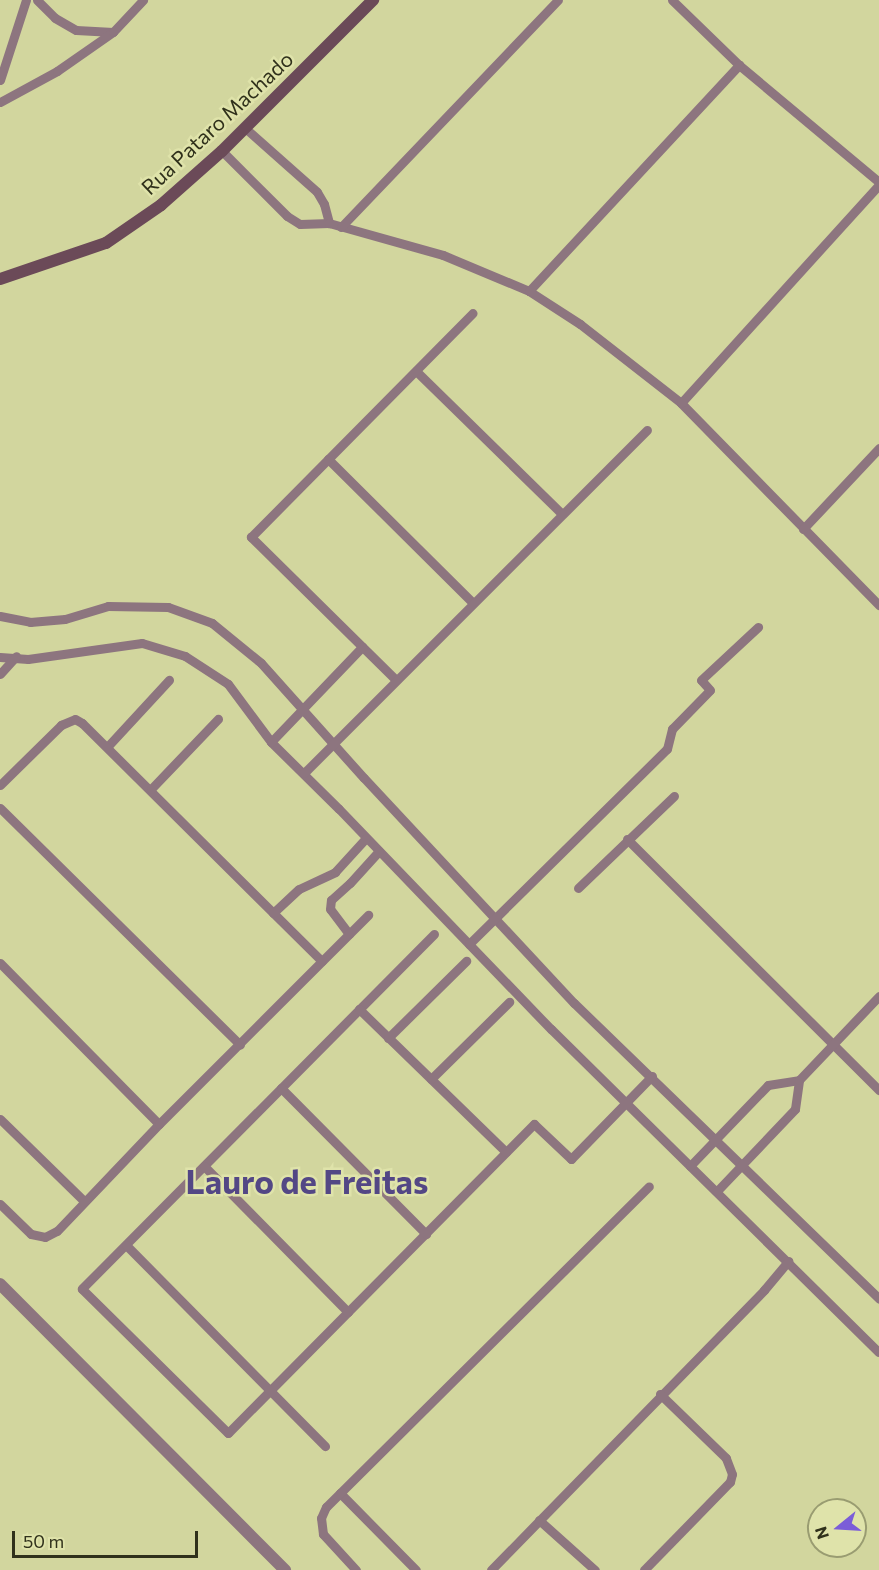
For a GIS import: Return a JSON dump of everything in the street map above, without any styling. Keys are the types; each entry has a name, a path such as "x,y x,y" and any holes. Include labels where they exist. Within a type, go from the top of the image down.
{"street":[{"name":"Rua Pataro Machado","path":"2,279 106,243 161,205 222,151 373,0"},
{"path":"0,1284 285,1570"}],"lane":[{"path":"0,80 26,0"},
{"path":"37,0 55,18 76,30 112,32"},
{"path":"0,102 57,71 112,32 143,0"},
{"path":"341,227 558,0"},
{"path":"672,0 740,65 879,183 681,404"},
{"path":"529,291 740,65"},
{"path":"245,128 317,192 324,204 329,223"},
{"path":"222,151 286,216 300,224 329,223 443,255 529,291 580,324 681,404 879,605"},
{"path":"396,680 251,537 473,313"},
{"path":"416,371 562,514"},
{"path":"304,774 646,430"},
{"path":"803,529 879,448"},
{"path":"328,459 473,603"},
{"path":"0,616 30,622 65,620 108,606 168,607 212,623 261,663 574,1003 652,1076 879,1299"},
{"path":"469,944 667,749 672,729 710,690 701,680 758,627"},
{"path":"0,657 16,656 28,659 142,643 185,656 228,684 272,742 626,1103 879,1352"},
{"path":"272,742 362,647"},
{"path":"0,674 16,656"},
{"path":"108,747 169,680"},
{"path":"0,785 61,725 75,719 91,729 322,961"},
{"path":"151,789 218,719"},
{"path":"578,888 674,796"},
{"path":"0,808 240,1045"},
{"path":"273,913 299,889 335,872 366,838"},
{"path":"627,839 879,1090"},
{"path":"349,934 330,909 331,900 379,851"},
{"path":"0,1204 31,1234 45,1237 57,1231 159,1124 368,915"},
{"path":"434,934 82,1289 228,1433 534,1124 572,1159 652,1076"},
{"path":"388,1038 466,961"},
{"path":"0,963 159,1124"},
{"path":"717,1191 795,1109 799,1080 879,996"},
{"path":"431,1079 509,1002"},
{"path":"359,1009 506,1152"},
{"path":"690,1166 768,1085 799,1080"},
{"path":"281,1088 426,1234"},
{"path":"0,1119 84,1201"},
{"path":"204,1166 348,1312"},
{"path":"356,1570 328,1542 321,1528 321,1518 326,1507 649,1186"},
{"path":"126,1245 325,1446"},
{"path":"491,1570 660,1394 764,1290 788,1261"},
{"path":"644,1570 730,1482 732,1474 726,1458 660,1394"},
{"path":"340,1493 416,1570"},
{"path":"539,1520 595,1570"}],"district":[{"name":"Lauro de Freitas","path":"307,1181"}]}
